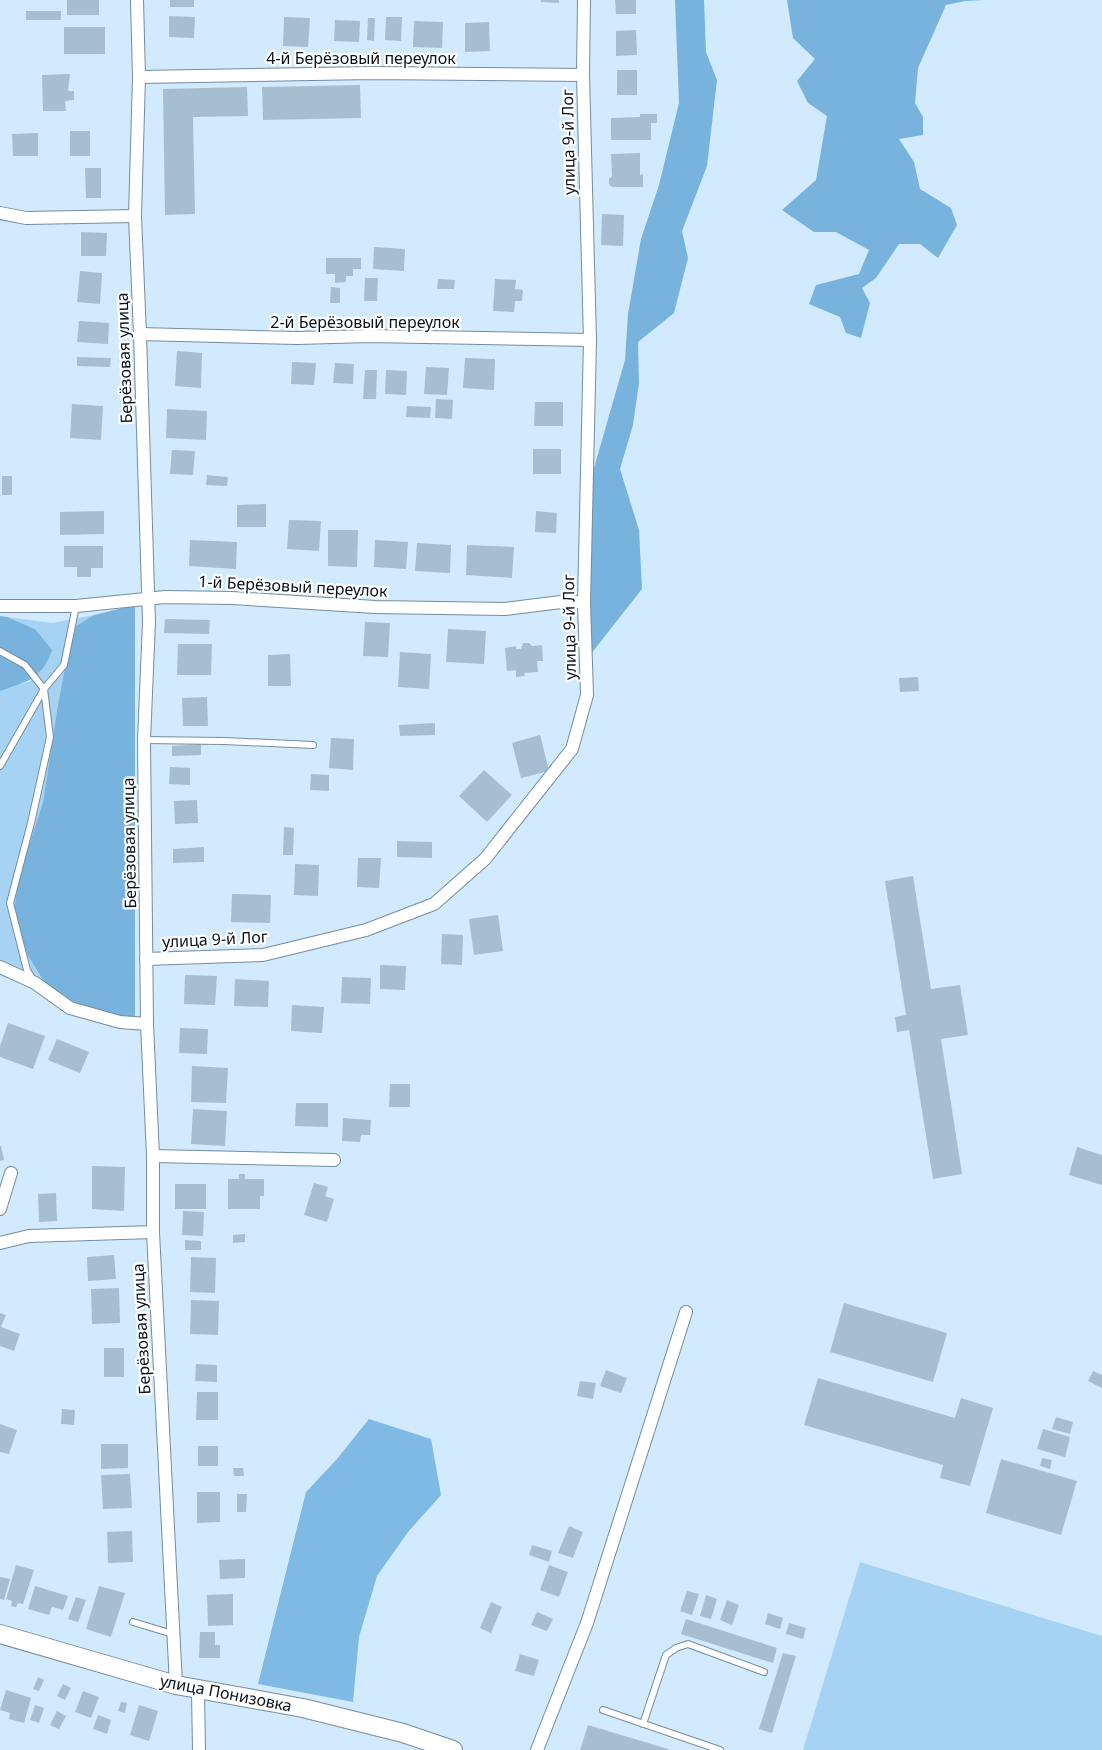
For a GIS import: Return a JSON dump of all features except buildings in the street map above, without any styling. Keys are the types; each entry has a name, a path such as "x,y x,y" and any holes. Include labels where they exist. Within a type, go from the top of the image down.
{"main road":[{"name":"улица Понизовка","path":"0,1634 198,1691 303,1708 403,1733 453,1750"}],"street":[{"name":"Берёзовая улица","path":"137,0 139,77 135,216 148,598 144,740 147,1024 153,1156 153,1232 176,1685"},
{"name":"улица 9-й Лог","path":"146,959 263,955 366,930 434,904 485,859 572,749 587,695 584,603 590,340 583,75 584,0"},
{"name":"4-й Берёзовый переулок","path":"139,77 371,73 583,75"},
{"path":"0,213 26,218 135,216"},
{"name":"2-й Берёзовый переулок","path":"140,334 297,338 369,336 590,340"},
{"name":"1-й Берёзовый переулок","path":"0,606 76,606 148,598 232,598 375,607 505,609 569,601 584,603"},
{"path":"1,971 35,983 70,1008 120,1022 147,1024"},
{"path":"153,1156 334,1160"},
{"path":"0,1209 11,1173"},
{"path":"0,1243 28,1236 153,1232"},
{"path":"537,1750 588,1623 686,1312"},
{"path":"198,1691 199,1750"}],"lane":[{"path":"0,766 44,689 64,665 76,606"},
{"path":"0,651 25,665 44,689 50,737 10,903 27,970 35,983"},
{"path":"144,740 313,745"},
{"path":"133,1622 173,1634"},
{"path":"643,1724 666,1655 676,1648 688,1644 764,1672"},
{"path":"603,1710 720,1750"}],"shaded area":[{"path":"675,0 704,0 706,52 717,80 707,166 682,231 688,258 674,313 638,342 639,383 633,425 620,469 639,530 642,589 590,655 589,562 592,475 625,360 628,314 641,239 659,185 679,103"},
{"path":"787,0 983,0 946,5 918,68 915,103 923,117 923,135 899,139 914,162 920,189 951,208 957,225 938,258 920,244 899,244 876,278 862,288 870,303 861,338 846,333 840,317 809,304 816,285 859,274 869,250 836,232 814,232 782,210 816,180 827,116 808,103 797,81 815,59 793,38"},
{"path":"135,605 135,1017 121,1021 67,999 46,985 27,954 14,910 19,876 43,802 58,704 68,652 76,626 94,615"},
{"path":"94,615 76,626 68,652 43,802 19,876 14,910 27,954 46,985 0,970 0,691 31,681 35,629 7,617 52,623"},
{"path":"0,616 35,629 52,650 43,667 32,678 0,691"},
{"path":"369,1419 431,1439 441,1495 408,1532 377,1576 359,1637 353,1702 258,1684 306,1492 337,1459"},
{"path":"860,1562 1102,1636 1102,1750 803,1750"}]}
